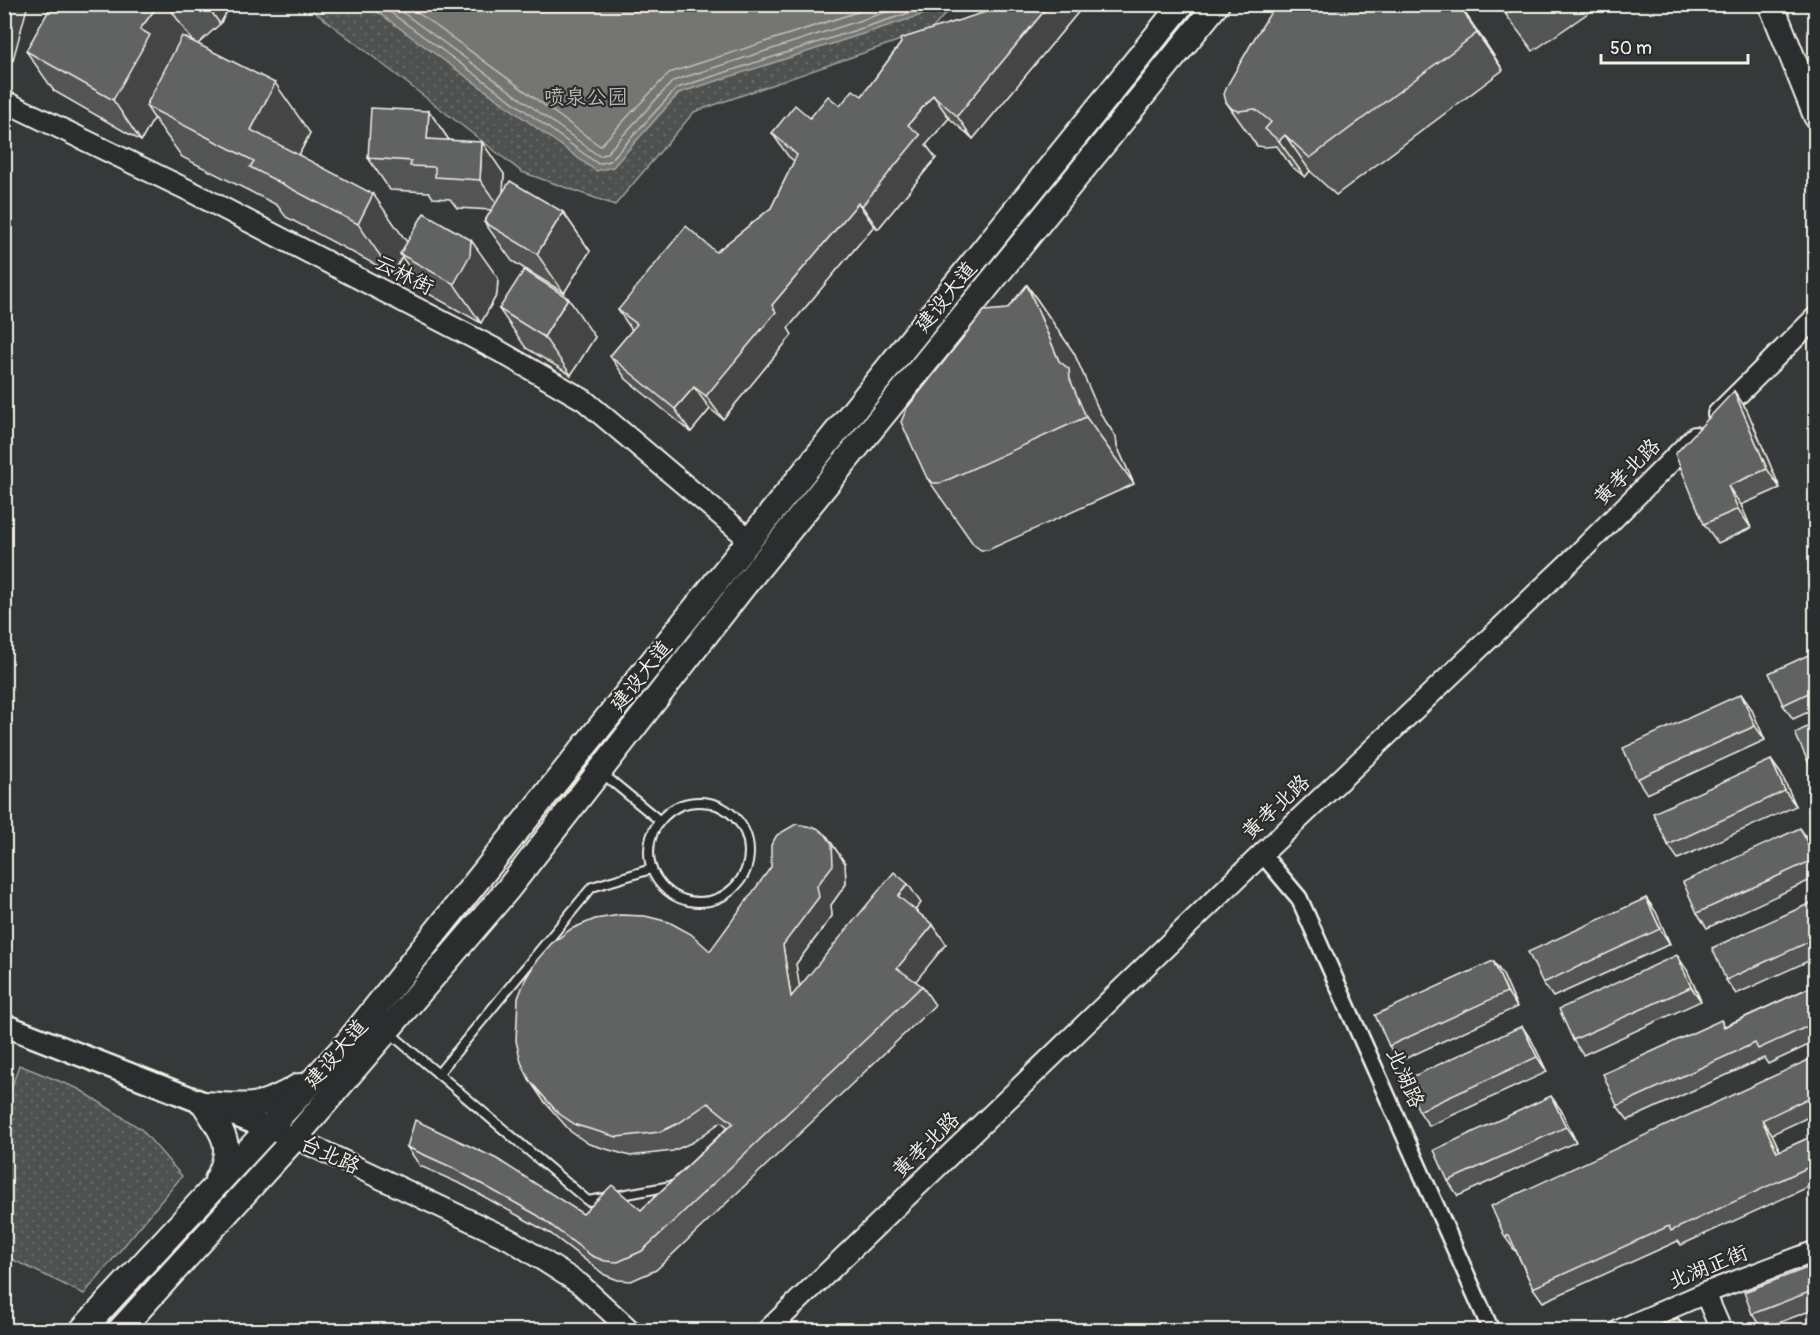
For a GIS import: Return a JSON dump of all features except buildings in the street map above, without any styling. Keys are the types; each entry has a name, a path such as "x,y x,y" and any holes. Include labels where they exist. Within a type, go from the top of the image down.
{"main road":[{"name":"建设大道","path":"82,1330 344,1047 1182,4"},
{"name":"建设大道","path":"120,1330 294,1138 508,889 743,587 1217,4"},
{"path":"1771,4 1815,116"},
{"name":"台北路","path":"4,1025 294,1138"},
{"path":"204,1104 251,1107 280,1098 306,1082 344,1047"},
{"path":"204,1104 222,1131 228,1155 212,1190"}],"street":[{"name":"云林街","path":"8,108 211,201 499,351 584,400 750,540"},
{"name":"黄孝北路","path":"768,1330 1262,854 1573,559 1815,317"},
{"name":"北湖路","path":"1262,854 1299,898 1491,1330"},
{"name":"台北路","path":"294,1138 511,1240 580,1284 630,1330"},
{"name":"北湖正街","path":"1620,1330 1706,1293 1815,1251"},
{"path":"1706,1293 1721,1330"}],"lane":[{"path":"599,771 660,821"},
{"path":"704,802 719,807 733,816 742,828 748,843 748,858 744,873 735,886 722,896 706,902 689,901 673,895 660,884 651,869 650,844 660,821 672,810 688,803 704,802"},
{"path":"438,1074 592,887 651,869"},
{"path":"387,1030 588,1202 671,1186"}],"green space":[{"name":"喷泉公园","path":"306,5 953,5 932,29 694,112 615,205 522,172"},
{"path":"19,1065 79,1089 141,1129 182,1176 84,1294 5,1256 5,1107"}],"water":[{"name":"喷泉公园","path":"927,4 925,14 679,93 613,167 596,171 368,5"}]}
